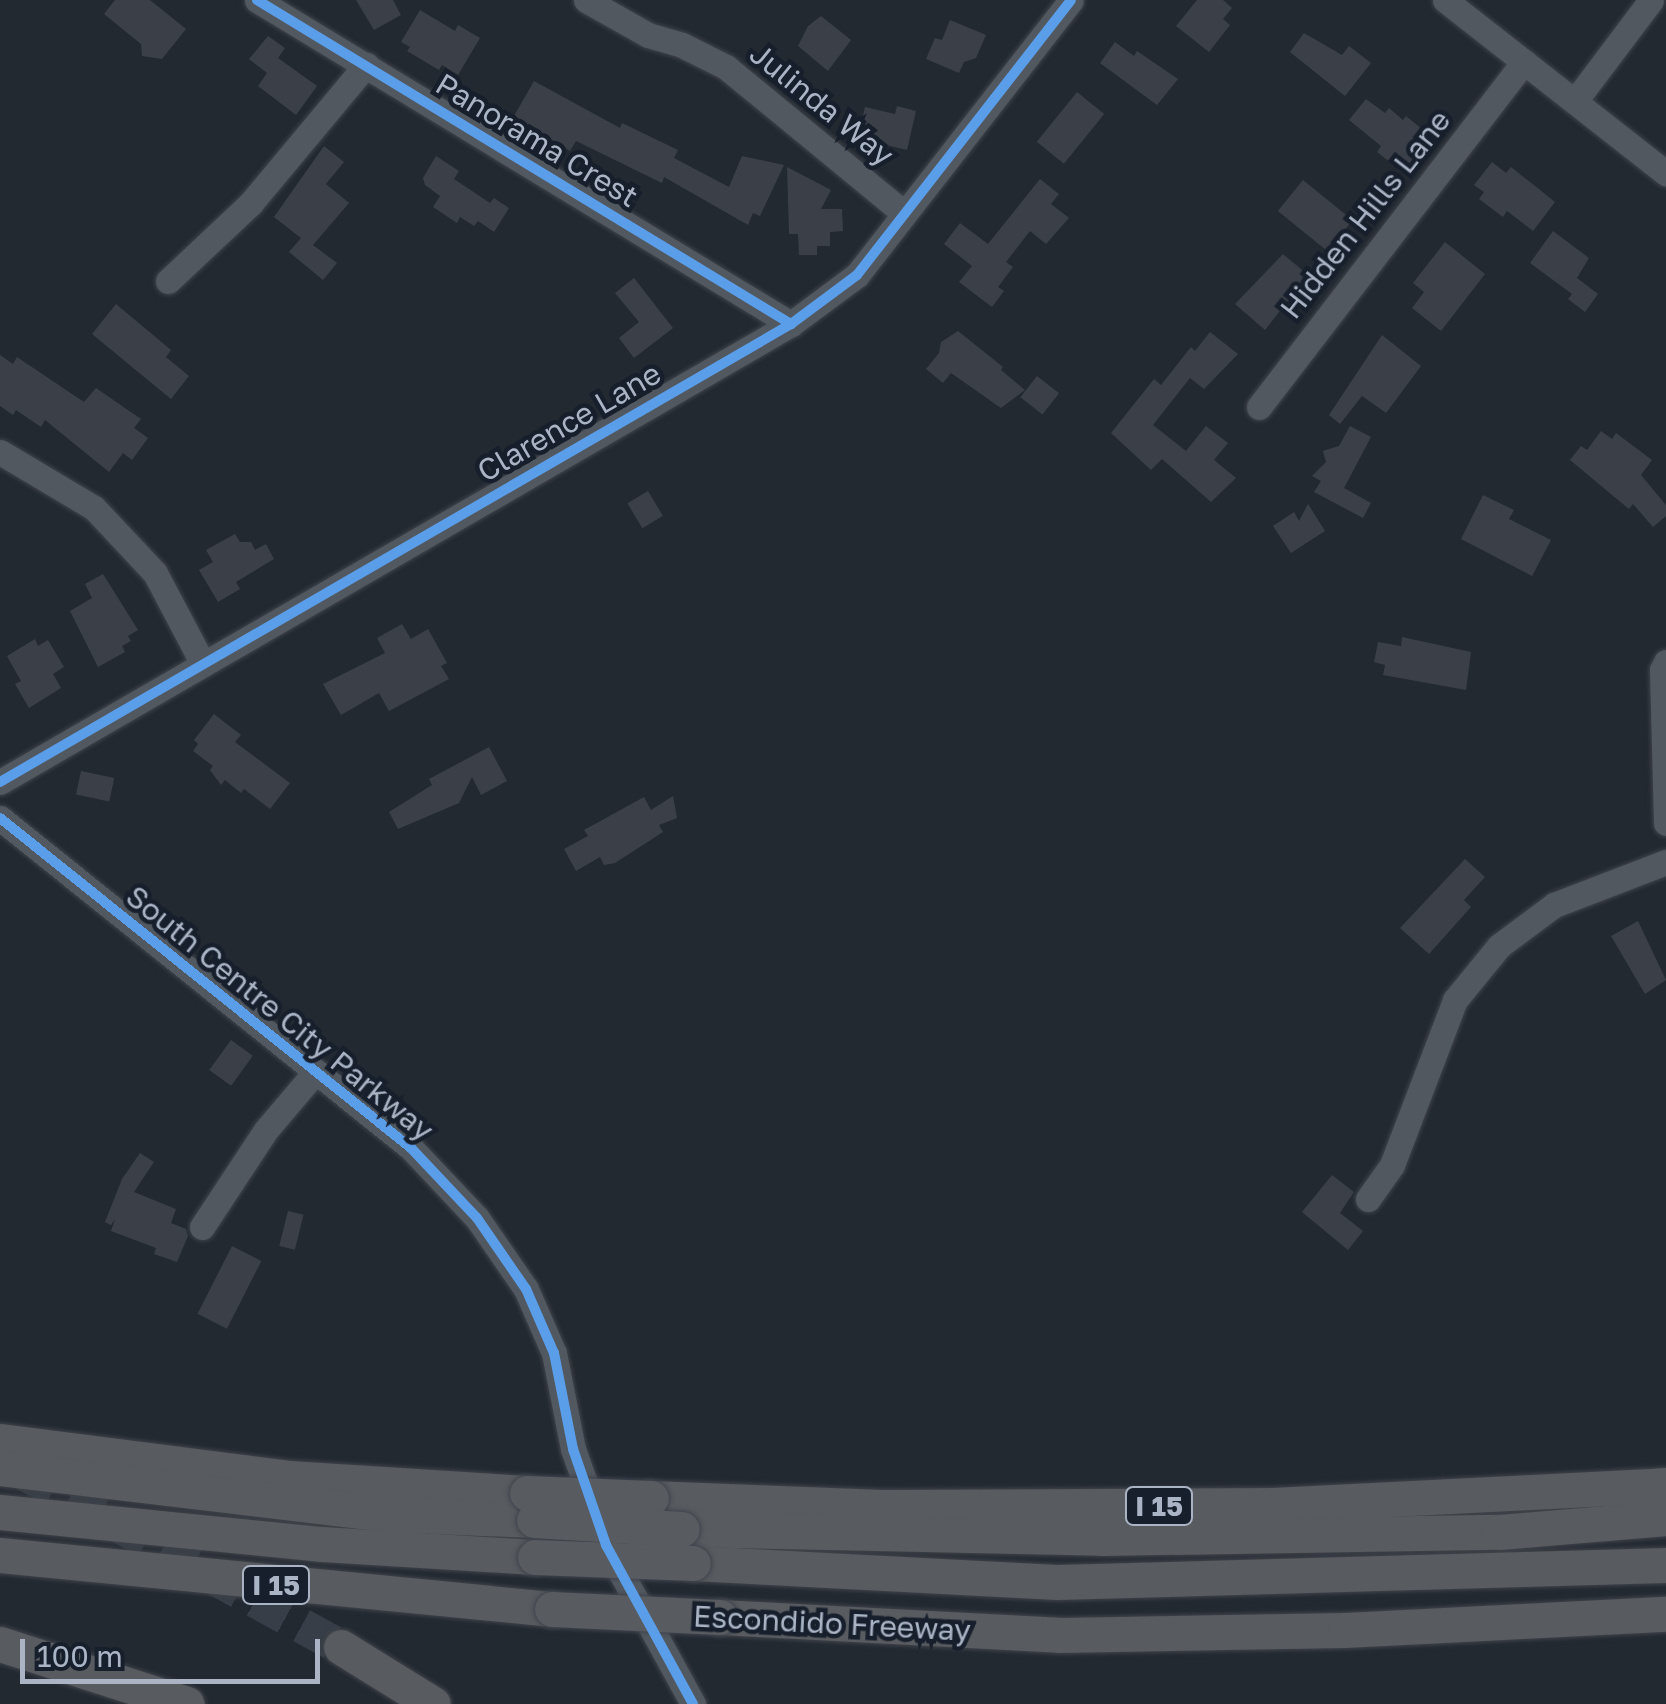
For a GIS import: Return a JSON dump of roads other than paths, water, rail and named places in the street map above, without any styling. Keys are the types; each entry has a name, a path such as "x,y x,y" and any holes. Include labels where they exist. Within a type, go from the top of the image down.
{"highway":[{"name":"I 15","path":"0,1441 530,1506 652,1498 884,1507 1273,1505 1666,1485"},
{"path":"0,1468 388,1514 530,1506 682,1529 1102,1538 1499,1532 1666,1518"},
{"path":"0,1512 322,1544 1057,1582 1666,1565"},
{"name":"Escondido Freeway","path":"0,1555 552,1609 1060,1635 1345,1630 1666,1614"},
{"path":"0,1644 187,1704"},
{"path":"342,1647 432,1704"}],"street":[{"name":"Panorama Crest","path":"257,0 791,324"},
{"name":"Julinda Way","path":"586,0 648,36 682,45 726,67 904,213"},
{"name":"Clarence Lane","path":"0,782 791,324 857,275 1071,0"},
{"path":"1445,0 1666,173"},
{"path":"1575,101 1651,0"},
{"name":"Hidden Hills Lane","path":"1259,407 1524,62"},
{"path":"168,281 251,204 366,65"},
{"path":"0,452 94,508 155,573 203,664"},
{"path":"1666,662 1666,823"},
{"name":"South Centre City Parkway","path":"0,818 412,1148 477,1218 526,1289 554,1353 573,1449 606,1545 693,1704"},
{"path":"1368,1200 1392,1165 1455,1000 1499,946 1554,904 1666,862"},
{"path":"202,1227 266,1130 316,1071"}],"tunnel":[{"path":"23,1472 341,1647"}]}
